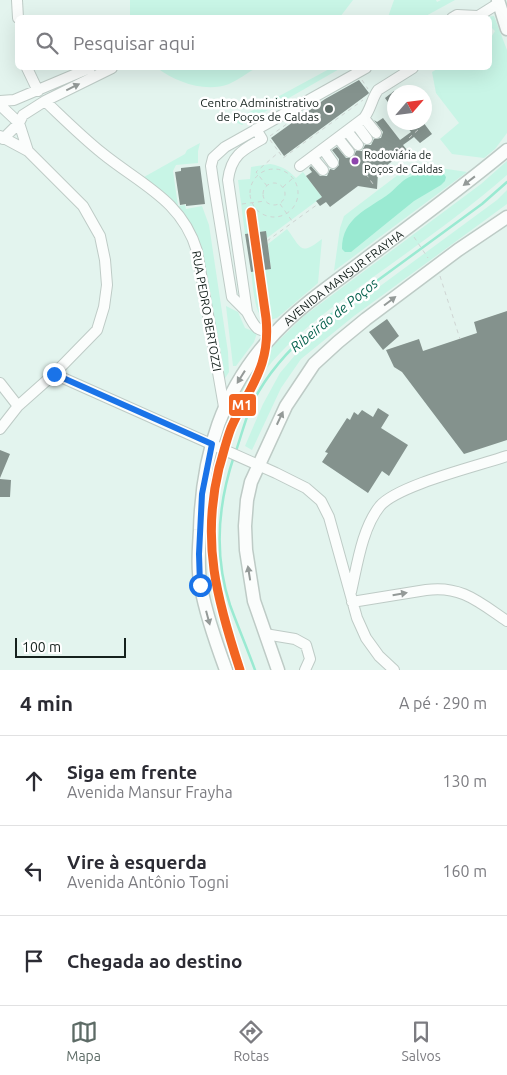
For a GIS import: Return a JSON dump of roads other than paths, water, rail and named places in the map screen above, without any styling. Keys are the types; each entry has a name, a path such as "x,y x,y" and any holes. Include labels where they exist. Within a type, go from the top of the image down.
{"main road":[{"path":"499,2 507,29"},
{"name":"AVENIDA MANSUR FRAYHA","path":"226,670 209,621 200,577 199,554 202,494 217,446 224,407 248,365 275,332 324,290 507,150"},
{"path":"278,670 254,601 246,550 245,526 247,500 251,482 286,406 314,364 431,263 507,217"}],"street":[{"path":"17,0 18,15"},
{"path":"479,15 499,2"},
{"path":"28,70 38,90"},
{"path":"0,101 14,100 85,70"},
{"path":"0,429 18,406 57,371 96,330 104,306 107,285 105,260 100,236 83,206 28,151 2,138 20,123 23,115 45,101 108,70"},
{"path":"275,332 264,332 257,328 247,312 232,297 211,166 213,158 218,152 256,129 362,70"},
{"path":"300,166 369,112 378,90 410,70"},
{"name":"RUA PEDRO BERTOZZI","path":"45,101 100,152 168,202 187,227 198,251 224,407"},
{"path":"0,105 20,123 28,151"},
{"path":"247,312 228,180 232,162 240,153 262,139 256,129"},
{"path":"339,136 350,151"},
{"path":"339,136 350,151"},
{"path":"339,136 350,151"},
{"path":"339,136 350,151"},
{"path":"57,371 78,383 306,488 321,501 329,517 351,598 366,638 379,656 394,670"},
{"path":"0,383 18,406"},
{"path":"351,598 363,541 380,507 388,499 410,487 507,456"},
{"path":"351,598 426,590 452,590 475,600 507,621"},
{"path":"265,634 295,639 306,646 310,659 305,670"}],"waterway":[{"name":"Ribeirão de Poços","path":"236,451 257,394 279,363 314,327 482,204 507,182"},
{"name":"Ribeirão de Poços","path":"234,456 221,511 220,549 225,586 230,605 255,670"}],"place":[{"name":"Centro Administrativo de Poços de Caldas","path":"329,109"},
{"name":"Rodoviária de Poços de Caldas","path":"355,161"}]}
